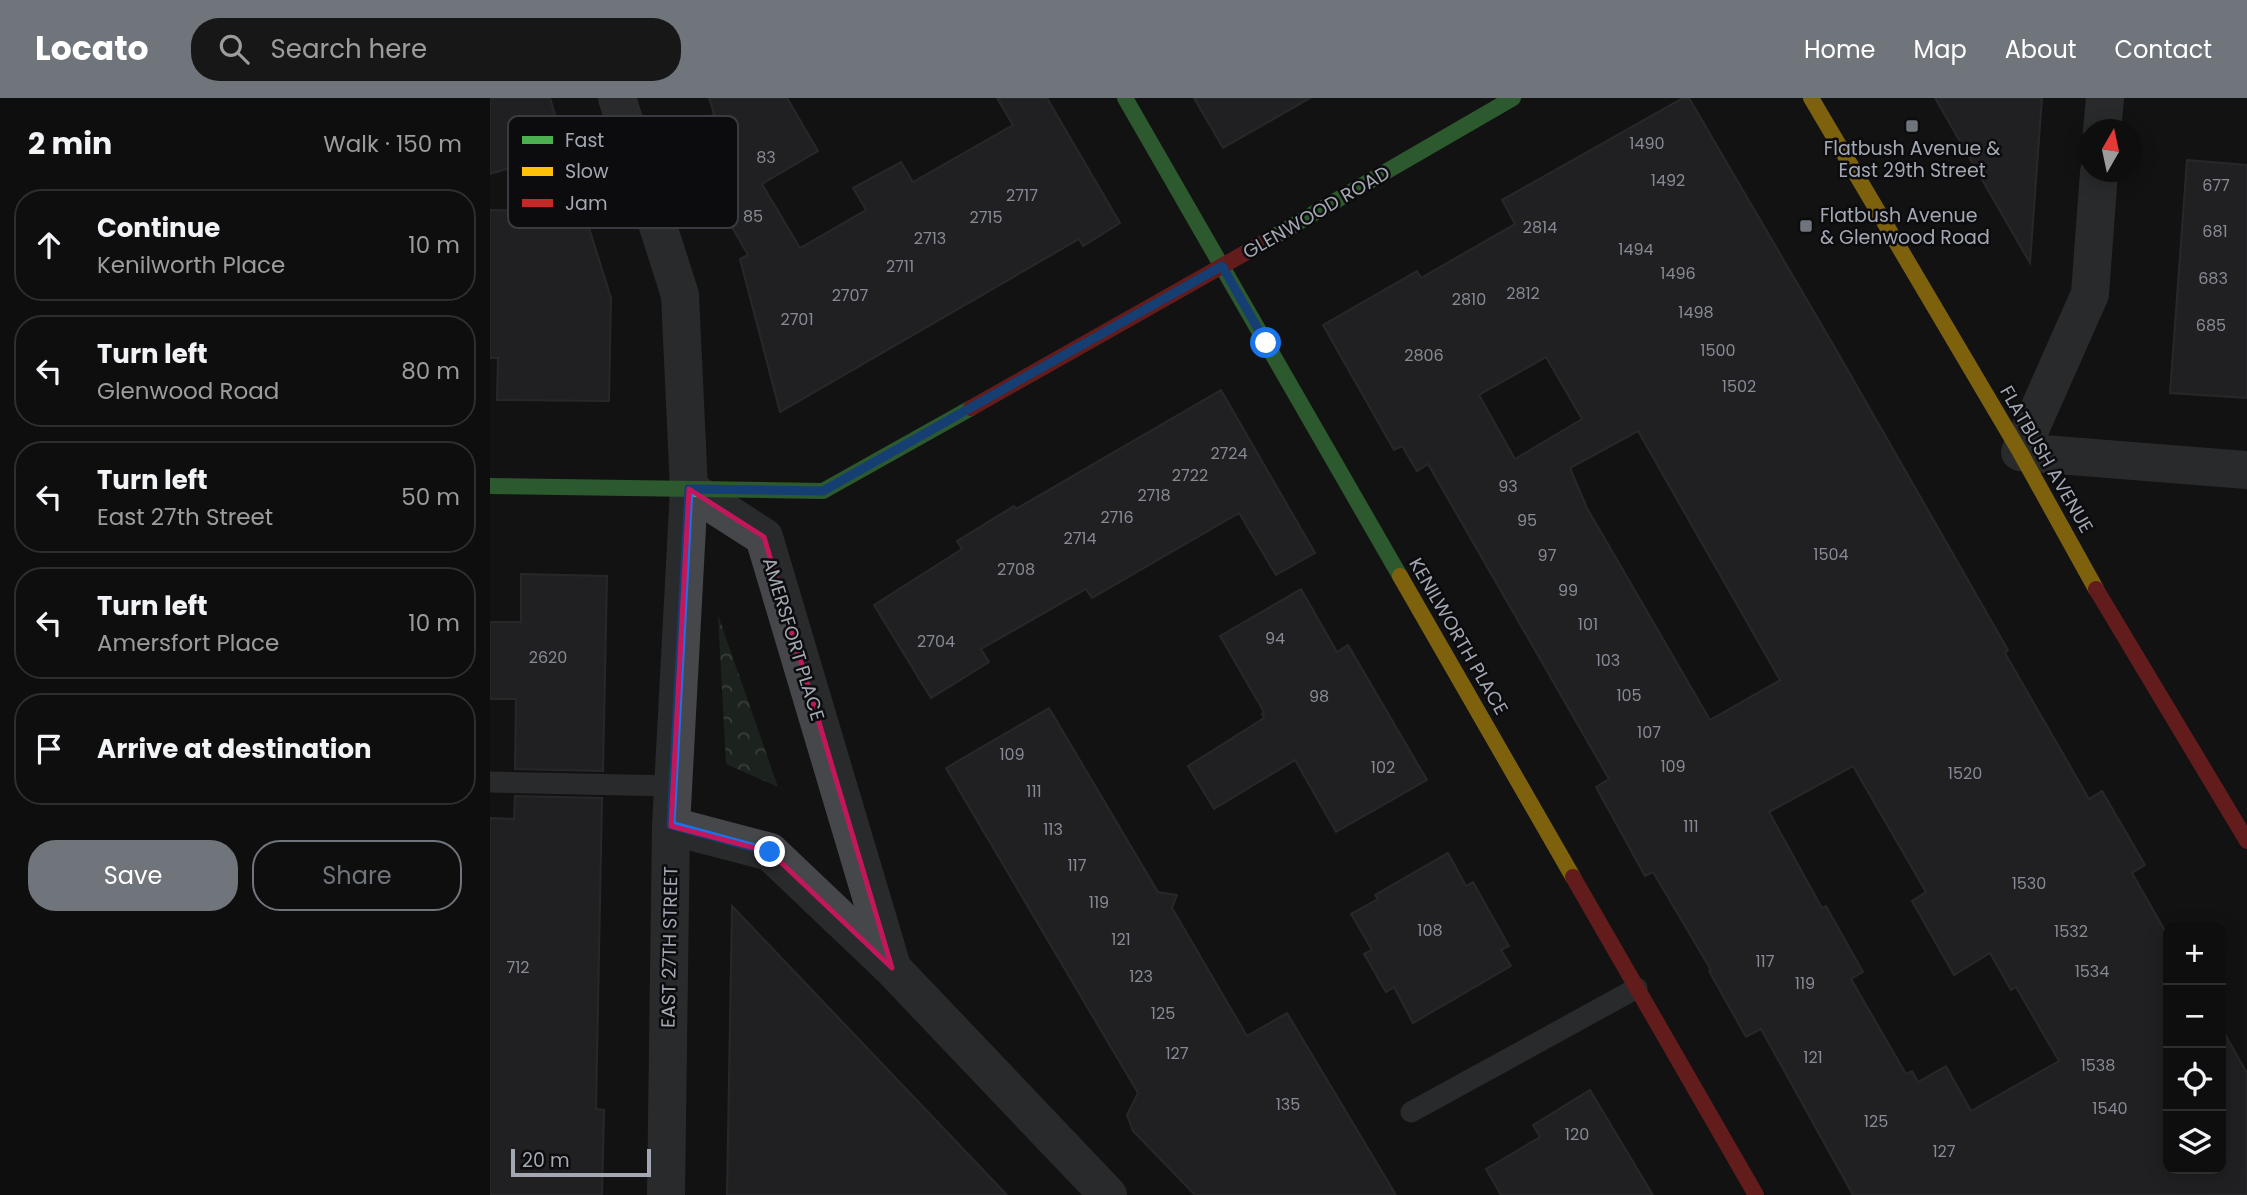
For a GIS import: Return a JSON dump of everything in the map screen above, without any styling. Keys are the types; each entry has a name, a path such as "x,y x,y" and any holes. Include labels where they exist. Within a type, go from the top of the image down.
{"street":[{"path":"617,98 623,116"},
{"name":"KENILWORTH PLACE","path":"1125,98 1756,1195"},
{"name":"GLENWOOD ROAD","path":"490,486 823,491 1513,98"},
{"name":"FLATBUSH AVENUE","path":"1811,98 2020,452 2100,596 2247,841"},
{"path":"2103,119 2105,98"},
{"path":"2098,182 2090,294 2020,452 2247,470"},
{"path":"659,228 680,295 689,489"},
{"name":"EAST 27TH STREET","path":"666,1195 671,825 689,489"},
{"name":"AMERSFORT PLACE","path":"689,489 764,537 892,968"},
{"name":"AMERSFORT PLACE","path":"671,825 770,852 892,968 1108,1195"}],"lane":[{"path":"490,782 673,786"},
{"path":"1411,1112 1637,988"}],"highlighted area":[{"path":"689,489 764,537 892,968 770,852 671,826"}],"green space":[{"path":"718,615 778,787 726,764"}],"building":[{"path":"490,98 550,98 555,116 508,116 508,169 490,174"},
{"path":"709,98 787,98 818,151 762,184 800,248 866,210 853,188 901,162 913,182 1013,125 997,98 1047,98 1120,223 1083,246 1079,239 780,412 740,259 748,255 732,228 738,228 738,116 711,116 714,114"},
{"path":"1194,98 1310,98 1223,148"},
{"path":"1683,98 1689,98 2008,650 2005,653 2089,799 2102,791 2145,865 2132,873 2163,927 2163,1174 2226,1174 2226,1036 2247,1073 2247,1195 1853,1195 1761,1029 1746,1037 1709,971 1711,970 1653,872 1645,876 1596,787 1609,779 1428,464 1417,471 1402,446 1394,450 1323,325 1417,271 1421,278 1515,224 1502,200","holes":["1546,357 1582,419 1515,459 1479,395","1638,431 1780,680 1710,720 1587,508 1570,468","1853,766 1926,892 1912,901 1954,975 1990,953 2011,990 2016,987 2059,1061 1971,1111 1946,1066 1918,1082 1912,1071 1906,1074 1851,979 1863,972 1826,906 1822,908 1769,812"]},
{"path":"1935,98 2042,98 2030,263"},
{"path":"2187,160 2247,165 2247,398 2170,393"},
{"path":"490,210 508,210 508,228 589,228 611,298 609,401 497,400 498,358 490,358"},
{"path":"1221,390 1315,553 1276,575 1239,513 1092,598 1086,589 981,649 989,662 931,698 874,605 962,549 957,541"},
{"path":"521,574 607,576 603,771 515,769 516,699 490,699 490,622 521,622"},
{"path":"1301,589 1337,652 1348,645 1427,780 1336,832 1295,760 1214,809 1188,766 1264,718 1264,712 1220,636"},
{"path":"1049,708 1158,892 1177,895 1172,908 1247,1036 1287,1013 1396,1195 1195,1195 1133,1131 1127,1115 1138,1093 946,768"},
{"path":"515,796 602,798 596,1109 604,1110 602,1195 490,1195 490,818 514,819"},
{"path":"1448,853 1466,886 1473,882 1509,946 1501,950 1511,966 1413,1023 1394,987 1386,992 1364,954 1372,950 1351,914 1378,899 1375,895"},
{"path":"732,906 1007,1195 727,1195"},
{"path":"1590,1090 1653,1195 1501,1195 1486,1169 1540,1137 1533,1125"}],"traffic: fast":[{"path":"1125,98 1400,576"},
{"path":"1261,244 1513,98"},
{"path":"490,486 823,491 971,408"}],"traffic: slow":[{"path":"1811,98 2020,452 2096,589"},
{"path":"1400,576 1573,877"}],"traffic: jam":[{"path":"971,408 1261,244"},
{"path":"2096,589 2247,841"},
{"path":"1573,877 1756,1195"}],"place":[{"name":"Flatbush Avenue & East 29th Street","path":"1912,126"},
{"name":"Flatbush Avenue & Glenwood Road","path":"1806,226"}],"route":[{"path":"770,852 671,825 689,489 823,491 1222,266 1266,343"}]}
